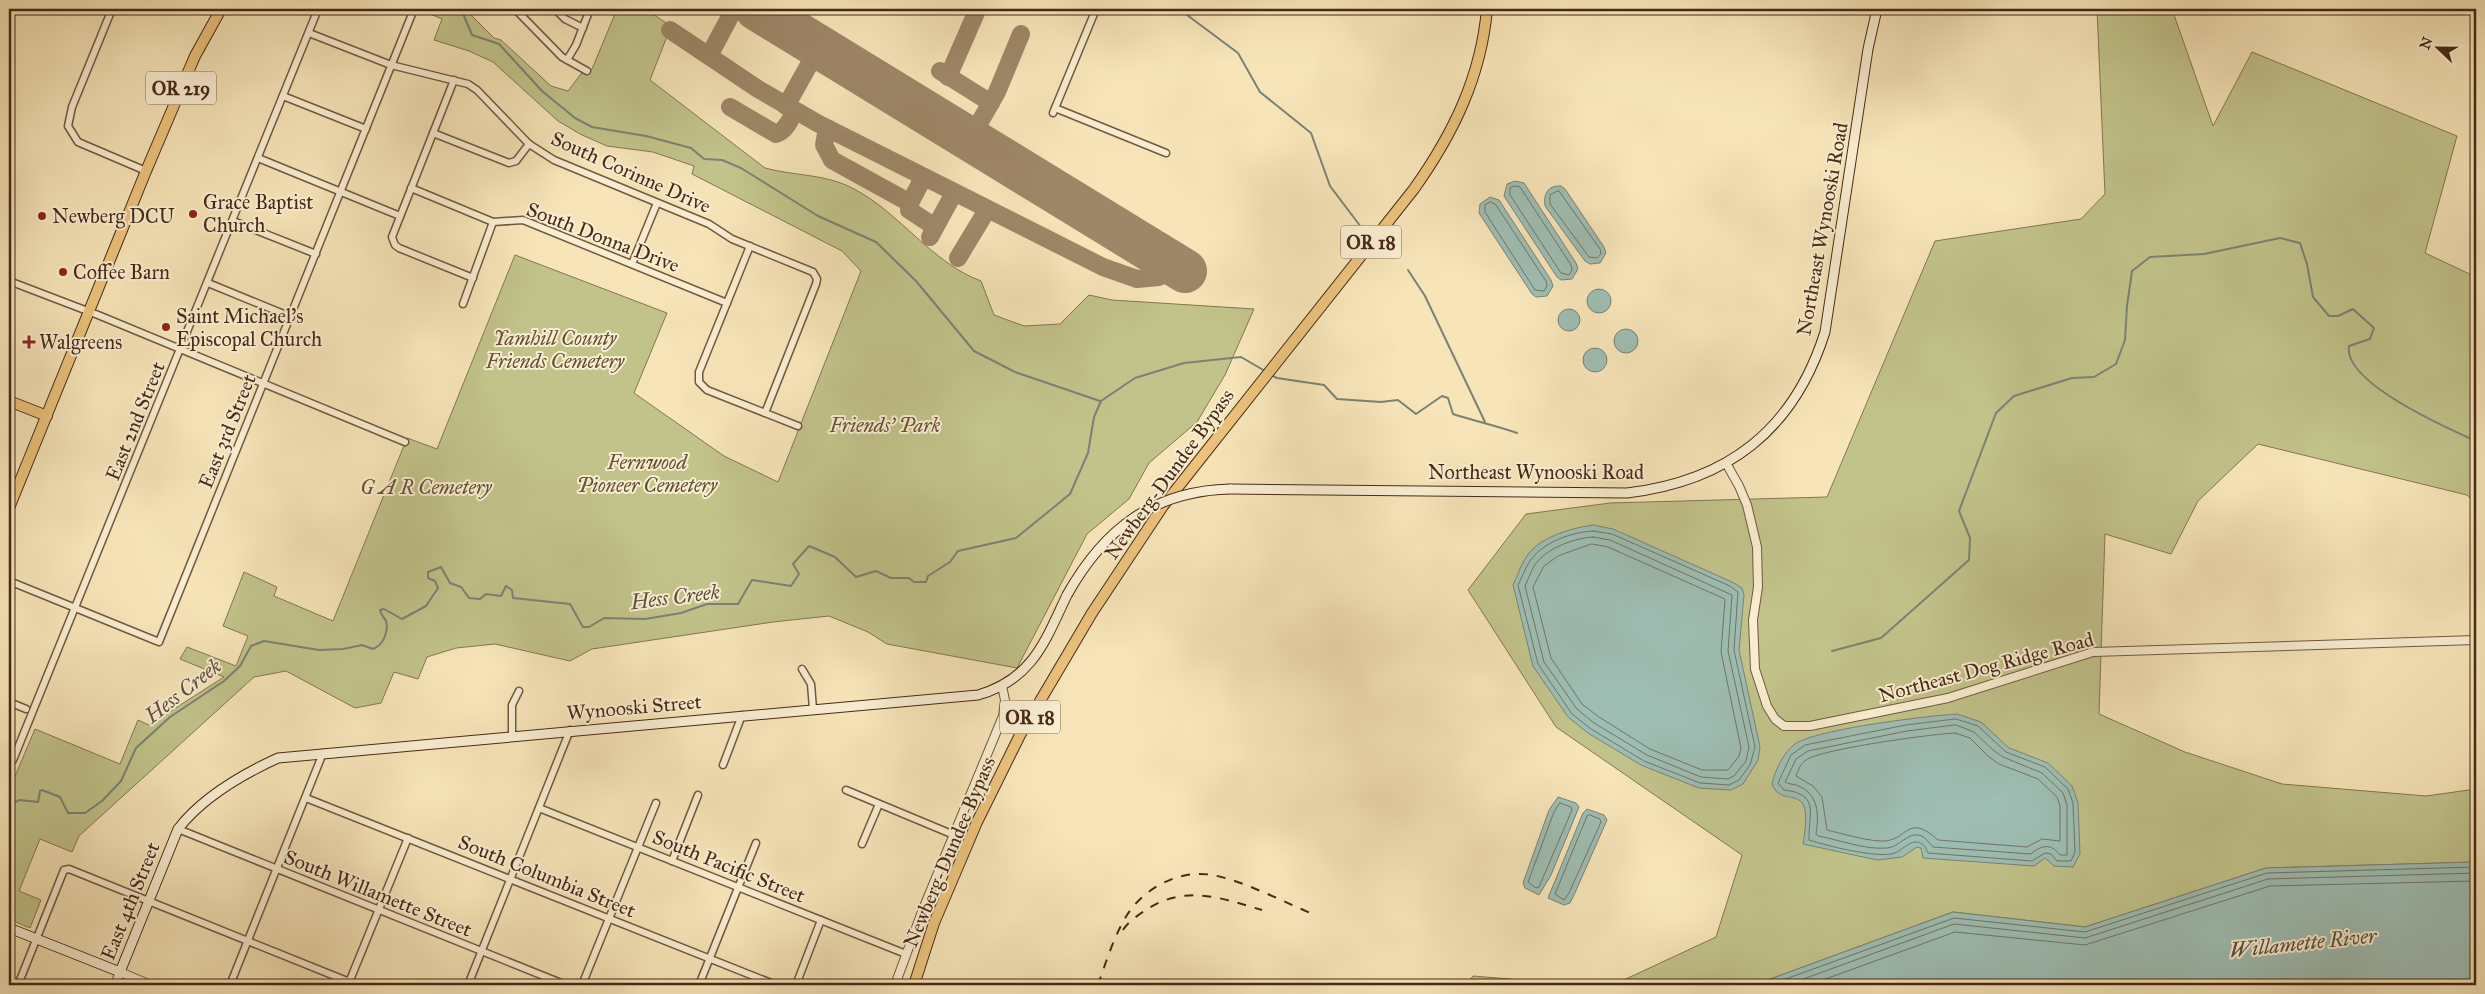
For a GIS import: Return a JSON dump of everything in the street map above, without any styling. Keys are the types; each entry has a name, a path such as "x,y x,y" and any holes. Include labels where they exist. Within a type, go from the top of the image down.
{"main road":[{"name":"OR 219","path":"9,508 146,171 195,56 221,9"},
{"name":"Newberg-Dundee Bypass","path":"914,985 934,923 954,875 1020,735 1062,662 1105,592 1163,506 1408,195 1445,143 1469,92 1484,37 1487,9"},
{"name":"Northeast Wynooski Road","path":"1067,594 1095,551 1112,534 1140,513 1178,496 1200,491 1230,489 1627,493 1666,487 1692,480 1726,463 1748,449 1784,414 1808,377 1817,356 1829,313 1868,49 1877,9"},
{"path":"9,401 46,416"},
{"name":"Wynooski Street","path":"178,829 187,817 204,804 261,765 278,758 978,694 1002,686 1020,674 1034,659 1067,594"},
{"name":"East 4th Street","path":"120,972 178,829"},
{"path":"9,928 120,972"}],"street":[{"path":"112,9 72,107 68,126 78,142 146,171"},
{"name":"East 2nd Street","path":"13,760 318,9"},
{"name":"East 3rd Street","path":"76,608 159,642 414,9"},
{"path":"515,9 567,60 587,71"},
{"path":"555,9 565,19 583,28"},
{"path":"567,60 572,54 590,9"},
{"path":"1096,9 1054,111 1166,153"},
{"name":"South Corinne Drive","path":"309,33 391,65 454,80 477,90 529,144 562,164 710,224 732,239 809,270 817,279 765,412"},
{"path":"454,80 392,233 393,241 399,248 473,278"},
{"path":"284,96 366,129"},
{"path":"433,133 509,163 516,161 529,144"},
{"path":"258,158 400,216"},
{"name":"South Donna Drive","path":"411,188 493,222 523,220 727,303"},
{"path":"632,264 657,202"},
{"path":"233,221 316,254"},
{"path":"463,304 493,222"},
{"path":"750,246 699,372 698,382 707,390 798,426"},
{"path":"9,282 88,312 405,442"},
{"path":"208,283 291,317"},
{"name":"Northeast Dog Ridge Road","path":"1726,463 1747,505 1757,547 1758,587 1752,620 1755,669 1767,706 1775,719 1784,726 1810,726 1948,698 2093,652 2476,640"},
{"path":"9,580 76,608"},
{"path":"802,669 811,684 813,709"},
{"path":"894,985 1003,716 1005,700 1002,686"},
{"path":"512,736 512,705 519,691"},
{"path":"9,702 26,709"},
{"path":"723,765 742,715"},
{"path":"468,985 570,730"},
{"path":"230,985 323,753"},
{"path":"846,790 954,835"},
{"path":"672,861 698,795"},
{"name":"South Columbia Street","path":"306,798 776,985"},
{"path":"582,985 656,803"},
{"path":"862,844 879,804"},
{"name":"South Pacific Street","path":"539,808 906,954"},
{"name":"South Willamette Street","path":"178,829 566,985"},
{"path":"349,984 408,838"},
{"path":"699,985 756,842"},
{"path":"18,985 64,870 69,868 349,984 357,985"},
{"path":"796,985 821,920"},
{"path":"120,972 151,985"},
{"name":"East 4th Street","path":"114,985 120,972"}],"green space":[{"path":"424,9 465,9 494,38 501,40 551,86 568,91 581,74 592,69 617,9 645,9 671,26 650,80 765,168 822,178 844,184 871,199 947,262 963,273 981,281 994,315 1024,326 1060,324 1089,295 1112,300 1254,309 1225,375 1197,422 1149,463 1129,499 1087,534 1017,668 887,644 868,632 829,616 773,622 592,649 570,661 495,644 456,648 427,657 418,679 394,672 381,703 355,708 286,671 254,677 79,836 72,852 40,839 19,891 41,900 30,928 9,919 9,780 13,781 35,729 120,764 138,720 149,725 224,677 180,659 187,647 236,666 248,636 223,626 244,572 277,587 274,596 333,621 407,438 437,449 515,255 667,313 634,393 724,456 778,482 861,271 842,251 692,174 694,166 653,152 607,146 580,134 558,121 493,62 469,51 434,40 442,19 423,11"},
{"path":"2097,9 2172,9 2213,126 2252,52 2457,136 2425,253 2476,277 2476,504 2467,495 2258,444 2198,501 2171,554 2105,534 2099,714 2185,752 2282,784 2426,796 2476,789 2476,862 2266,868 2085,927 1953,912 1754,985 1613,985 1716,937 1742,855 1556,727 1468,590 1526,514 1610,503 1827,497 1935,241 2081,219 2105,194"},
{"path":"1473,976 1583,985 1465,985"}],"water":[{"path":"1515,181 1524,183 1576,263 1578,269 1572,279 1561,280 1557,277 1504,196 1507,184"},
{"path":"1561,186 1565,189 1604,247 1606,253 1600,263 1590,264 1585,261 1545,206 1547,191 1553,187"},
{"path":"1490,197 1499,200 1551,280 1553,286 1547,296 1536,297 1532,294 1479,213 1480,204"},
{"path":"1599,289 1604,290 1610,296 1610,306 1604,312 1599,313 1594,312 1588,306 1587,301 1588,296 1594,290"},
{"path":"1565,309 1573,309 1580,316 1580,324 1573,331 1565,331 1558,324 1558,316"},
{"path":"1626,329 1631,330 1637,336 1637,346 1631,352 1626,353 1621,352 1615,346 1614,341 1615,336 1621,330"},
{"path":"1595,348 1600,349 1606,355 1606,365 1600,371 1595,372 1590,371 1584,365 1583,360 1584,355 1590,349"},
{"path":"1593,525 1613,529 1742,588 1744,595 1739,650 1760,747 1758,760 1743,784 1731,790 1699,788 1641,765 1588,733 1568,717 1533,666 1513,585 1524,560 1535,547 1550,537 1576,528"},
{"path":"1957,714 1981,722 2009,748 2048,763 2072,786 2078,803 2080,854 2073,867 2054,866 2045,858 2034,866 1923,858 1921,848 1917,847 1902,857 1877,860 1803,844 1806,823 1805,809 1801,802 1777,792 1772,784 1780,762 1795,744 1807,738 1848,728 1898,720"},
{"path":"1558,797 1576,803 1579,807 1551,875 1539,895 1525,888 1523,883 1549,810"},
{"path":"1587,809 1604,815 1607,820 1570,903 1564,905 1548,898 1583,813"},
{"name":"Willamette River","path":"2476,862 2476,985 1754,985 1953,912 2085,927 2266,868"}],"waterway":[{"path":"461,9 472,35 499,44 542,91 575,118 592,127 646,136 691,148 704,159 722,160 741,168 818,216 876,242 916,281 974,351 1015,372 1100,401"},
{"path":"1179,9 1238,53 1260,92 1311,133 1330,186 1361,227"},
{"path":"1832,651 1881,638 1969,560 1970,538 1959,511 1996,413 2014,396 2072,378 2094,377 2116,364 2125,340 2132,271 2150,257 2204,254 2280,238 2300,243 2307,264 2313,297 2329,316 2338,316 2353,309 2374,328 2370,339 2349,346 2352,360 2363,375 2379,389 2400,403 2476,441"},
{"path":"1408,270 1425,296 1485,422"},
{"name":"Hess Creek","path":"9,806 19,800 38,802 40,791 42,790 60,797 68,813 85,813 102,801 121,781 136,748 170,717 224,681 240,666 251,646 264,641 319,650 343,649 362,645 373,649 380,644 387,629 386,621 380,610 384,609 402,619 426,606 438,588 435,581 428,578 428,572 441,567 450,583 461,587 469,598 480,599 486,594 501,596 506,586 512,590 513,598 570,604 583,627 589,627 604,618 645,619 681,613 707,604 738,604 752,580 791,586 799,574 793,564 809,546 835,557 856,577 876,571 891,578 909,578 914,582 926,582 928,576 950,562 958,551 1016,538 1070,494 1088,453 1094,417 1101,401 1135,378 1184,363 1241,357 1265,371"},
{"name":"Hess Creek","path":"1271,375 1277,378 1324,385 1337,399 1381,402 1398,400 1416,414 1442,396 1448,398 1453,414 1517,433"}],"taxiway":[{"path":"709,56 734,9"},
{"path":"948,77 976,13"},
{"path":"670,30 758,89 819,124 1103,267 1137,279 1159,277 1167,268 1163,257"},
{"path":"970,139 997,92 1021,34"},
{"path":"786,106 819,47"},
{"path":"940,71 991,103"},
{"path":"730,107 776,134 785,128 795,111"},
{"path":"827,128 824,145 832,160 910,203"},
{"path":"923,178 910,203 909,210 935,227"},
{"path":"930,237 954,193"},
{"path":"958,258 987,210"}],"runway":[{"path":"757,9 1185,271"}],"railway":[{"path":"1098,985 1114,940 1134,905 1153,889 1176,878 1200,874 1224,878 1315,915"},
{"path":"1123,930 1130,921 1146,910 1160,902 1175,897 1189,895 1218,898 1262,910"}],"place":[{"name":"Grace Baptist Church","path":"193,214"},
{"name":"Newberg DCU","path":"42,216"},
{"name":"Coffee Barn","path":"63,272"},
{"name":"Saint Michael's Episcopal Church","path":"166,327"},
{"name":"Walgreens","path":"29,342"}],"park label":[{"name":"Yamhill County Friends Cemetery","path":"555,350"},
{"name":"Friends' Park","path":"885,425"},
{"name":"Fernwood Pioneer Cemetery","path":"647,474"},
{"name":"G A R Cemetery","path":"426,487"}]}
